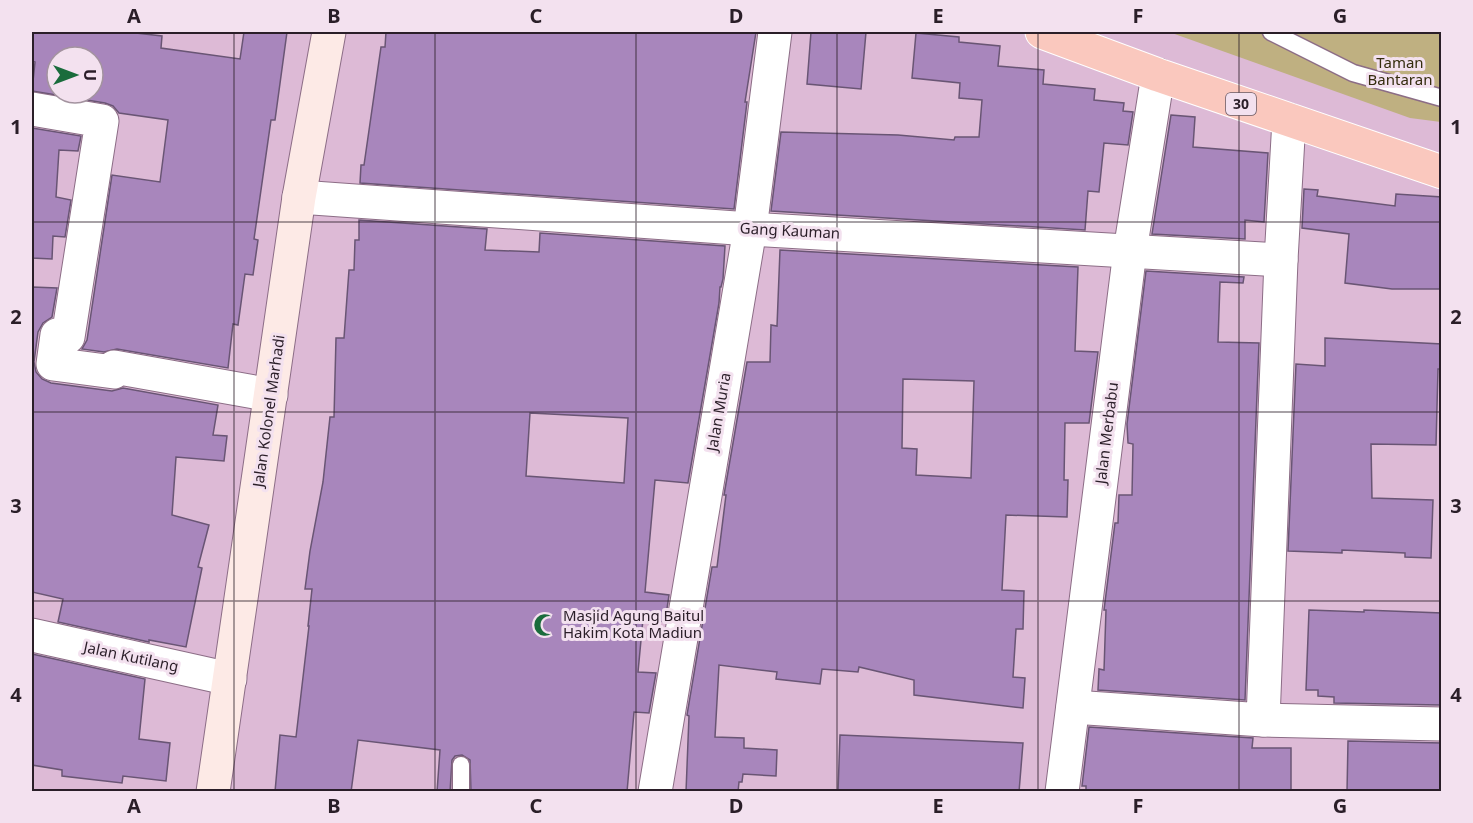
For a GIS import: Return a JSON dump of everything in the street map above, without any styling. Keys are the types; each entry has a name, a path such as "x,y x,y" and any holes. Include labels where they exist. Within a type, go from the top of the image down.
{"highway":[{"name":"30","path":"1042,32 1158,75 1442,172"}],"main road":[{"name":"Jalan Kolonel Marhadi","path":"213,792 299,197 329,32"}],"street":[{"name":"Jalan Muria","path":"655,792 750,229 775,32"},
{"name":"Jalan Merbabu","path":"1062,792 1130,251 1158,75"},
{"path":"32,109 102,121 68,337 57,335 53,364 114,372 114,367 271,395"},
{"path":"1263,720 1281,260 1290,120"},
{"name":"Gang Kauman","path":"299,197 750,229 1281,260"},
{"name":"Jalan Kutilang","path":"32,634 230,678"},
{"path":"1073,707 1263,720 1442,724"}],"lane":[{"path":"1271,32 1353,73 1442,99"},
{"path":"461,765 461,792"}],"green space":[{"name":"Taman Bantaran","path":"1169,32 1441,32 1441,122 1410,118"}],"building":[{"path":"32,32 127,32 162,36 161,48 240,59 244,32 287,32 275,120 271,120 254,239 258,240 253,275 245,274 238,325 233,324 228,368 117,349 104,352 82,349 87,340 112,175 160,182 168,120 119,113 113,106 105,103 105,45 45,45 45,93 32,91 35,62 32,61"},
{"path":"386,32 756,32 745,102 747,102 734,209 360,183 381,47 385,47"},
{"path":"811,32 866,32 861,89 807,84"},
{"path":"916,33 959,37 959,42 1000,46 998,66 1044,70 1043,84 1095,89 1094,100 1124,103 1123,111 1133,112 1128,145 1104,143 1099,192 1088,191 1085,230 771,211 781,132 898,135 954,140 955,137 979,137 982,100 959,98 960,83 912,78"},
{"path":"1171,115 1195,117 1193,147 1268,153 1264,222 1245,220 1245,239 1152,234"},
{"path":"32,128 81,136 78,151 59,150 56,197 71,200 65,237 53,236 52,259 32,258"},
{"path":"1304,189 1318,190 1317,196 1395,206 1396,194 1442,197 1442,289 1392,289 1345,283 1349,234 1302,228"},
{"path":"359,220 487,229 485,250 539,252 540,233 725,246 723,279 688,483 655,480 645,592 669,595 665,622 643,619 638,672 656,673 649,713 634,712 627,792 471,792 470,760 462,755 455,756 452,760 450,792 437,792 440,750 358,740 351,792 275,792 280,735 296,737 312,589 305,589 323,482 330,417 334,417 336,338 344,338 349,270 354,270 355,240 359,240","holes":["530,413 628,418 624,483 526,476"]},
{"path":"780,250 1078,267 1075,351 1098,352 1089,423 1065,423 1064,480 1068,480 1067,517 1006,515 1002,590 1024,591 1023,629 1016,629 1013,677 1025,678 1023,708 914,695 914,680 859,667 858,672 822,669 820,684 776,679 777,672 719,665 715,737 744,738 744,748 777,750 776,776 743,774 738,792 686,792 689,716 687,715 712,567 717,567 726,495 724,495 747,362 770,362 771,325 777,326","holes":["903,379 974,381 971,478 916,475 917,449 902,448"]},
{"path":"1146,271 1244,277 1243,283 1220,282 1218,342 1259,343 1245,700 1098,690 1099,669 1104,670 1106,610 1104,610 1115,523 1118,523 1119,495 1132,495 1133,444 1128,443 1127,424"},
{"path":"32,287 57,288 52,317 43,323 38,332 34,362 36,372 42,379 51,383 112,391 123,388 218,405 213,435 227,436 224,461 176,457 172,515 209,525 198,567 202,568 186,647 149,640 149,642 58,622 63,599 32,592"},
{"path":"1325,338 1442,344 1442,369 1438,369 1436,445 1371,444 1372,498 1433,500 1431,558 1405,557 1405,553 1342,550 1342,553 1288,551 1296,364 1325,366"},
{"path":"1309,610 1442,613 1440,705 1334,703 1334,697 1318,696 1318,690 1306,690"},
{"path":"32,654 145,679 139,739 170,743 166,781 123,776 122,783 62,776 62,770 32,765"},
{"path":"1089,727 1253,738 1252,748 1291,748 1291,792 1086,792 1086,786 1082,786"},
{"path":"840,735 1023,743 1019,792 838,792"},
{"path":"1348,741 1442,743 1442,792 1347,792"}],"place":[{"name":"Masjid Agung Baitul Hakim Kota Madiun","path":"545,625"}]}
